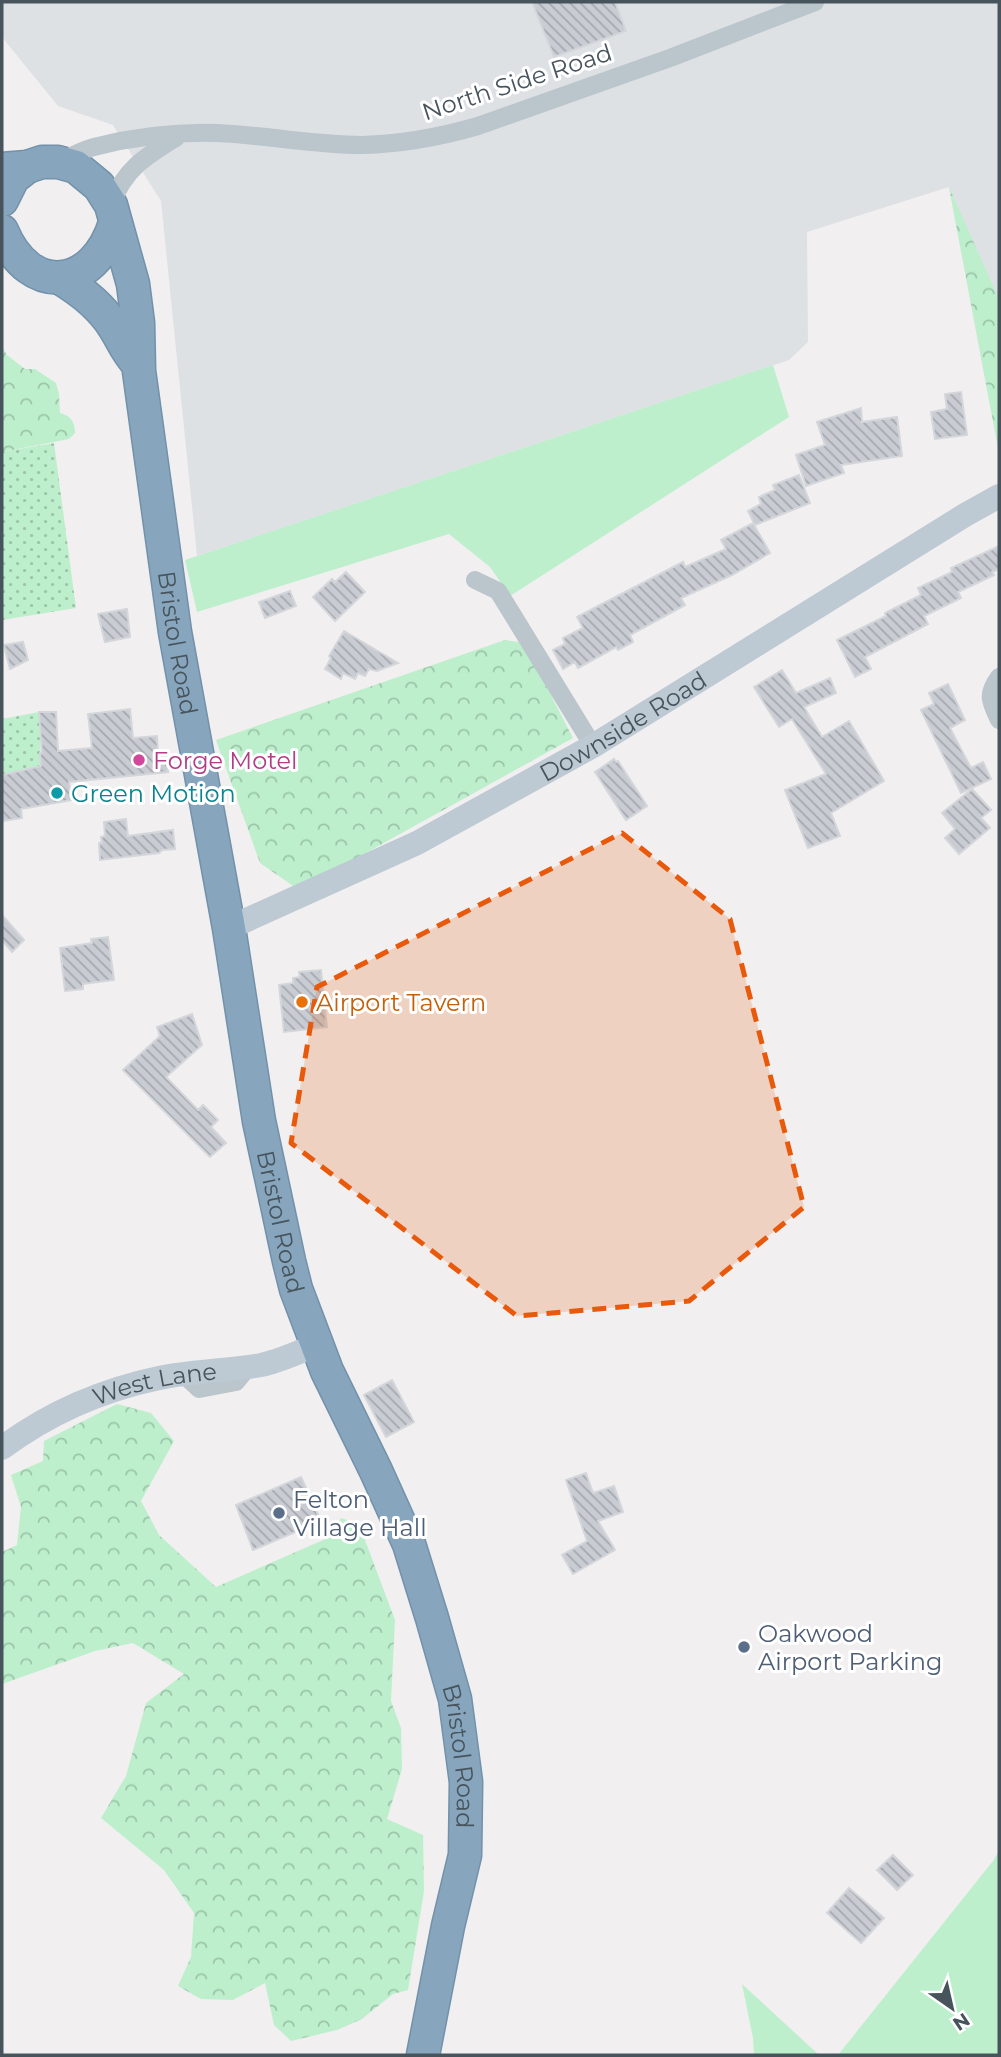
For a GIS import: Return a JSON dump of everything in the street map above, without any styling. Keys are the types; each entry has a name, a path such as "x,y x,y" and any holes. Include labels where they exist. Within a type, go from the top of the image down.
{"highway":[{"path":"2,200 13,178 14,168 42,162 58,162 76,167 99,186 113,214 109,240 91,263 78,273 60,278"},
{"name":"Bristol Road","path":"113,214 133,284 138,323 138,364 175,632 229,928 260,1121 285,1242 296,1289 317,1345 409,1544 455,1699 466,1782 465,1855 423,2055"},
{"name":"Bristol Road","path":"4,241 29,269 60,278 77,288 114,326 125,349 138,364"}],"street":[{"name":"North Side Road","path":"58,162 93,148 134,139 180,135 219,133 360,145 426,138 478,126 670,58 815,2"},
{"path":"113,214 119,185 134,166 180,135"},
{"name":"Downside Road","path":"229,928 416,843 593,746 999,496"},
{"path":"475,580 498,592 593,746"},
{"path":"999,677 990,688 990,702 999,720"},
{"name":"West Lane","path":"2,1448 56,1413 110,1390 161,1377 262,1365 317,1345"}],"highlighted area":[{"path":"622,833 730,919 804,1207 689,1301 517,1316 291,1143 317,987"}],"shaded area":[{"path":"2,2 999,2 999,453 949,187 807,232 808,342 789,360 197,556 161,201 113,125 58,106 2,37"}],"green space":[{"path":"949,187 999,299 999,453"},
{"path":"2,347 7,355 25,369 35,369 56,383 60,413 70,418 74,426 75,433 69,439 2,452"},
{"path":"773,365 789,417 510,596 490,567 449,534 197,612 185,560"},
{"path":"54,443 76,608 2,620 2,452"},
{"path":"505,640 524,643 573,738 299,890 260,863 216,740"},
{"path":"39,712 41,767 2,775 2,719"},
{"path":"117,1404 151,1413 174,1441 141,1501 159,1535 216,1587 330,1537 341,1518 359,1524 395,1620 391,1701 401,1728 402,1769 387,1819 423,1835 424,1891 408,1990 393,1994 362,2019 337,2030 291,2041 274,2025 265,1983 233,2000 201,1999 178,1986 191,1957 194,1913 164,1870 101,1818 126,1776 146,1703 184,1674 133,1643 95,1651 2,1684 2,1552 17,1545 21,1507 11,1475 43,1461 44,1441"},
{"path":"999,1851 999,2055 838,2055 993,1861"},
{"path":"742,1984 819,2055 754,2055"}],"building":[{"path":"532,2 615,2 626,31 554,57"},
{"path":"961,392 967,435 935,439 931,412 947,409 945,394"},
{"path":"861,408 862,422 897,417 902,456 841,465 844,473 806,486 796,455 825,445 817,422"},
{"path":"799,475 810,503 755,525 748,511 761,504 759,497 775,490 773,485"},
{"path":"753,523 770,553 732,575 681,598 685,605 630,635 633,642 618,650 616,647 578,668 575,662 563,669 553,650 565,644 563,638 583,628 577,617 683,562 685,567 726,549 721,540"},
{"path":"999,546 999,569 992,572 994,575 958,592 961,598 924,616 928,624 865,657 871,669 855,677 837,640 921,595 918,588 952,572 951,568"},
{"path":"346,572 365,592 335,621 313,597 332,579 335,582"},
{"path":"290,591 296,606 265,618 259,602"},
{"path":"127,609 130,637 105,642 98,614"},
{"path":"344,631 398,663 377,671 369,669 365,676 358,673 355,679 343,673 341,679 325,669 331,658 329,656"},
{"path":"23,642 28,660 10,669 4,645"},
{"path":"782,670 796,693 830,678 836,693 804,707 822,737 849,721 884,781 831,813 840,836 808,848 785,790 826,774 792,719 779,727 754,687"},
{"path":"948,684 965,720 950,728 971,768 983,762 991,779 961,793 921,710 934,704 929,693"},
{"path":"130,709 133,738 157,736 158,752 166,751 168,772 69,782 72,800 21,809 22,818 2,821 2,775 41,766 39,712 56,712 58,751 92,748 88,714"},
{"path":"614,759 618,761 647,806 626,820 595,772"},
{"path":"972,789 991,810 981,818 990,828 959,854 945,838 955,829 942,813"},
{"path":"126,819 128,836 173,830 175,849 100,860 99,843 102,843 101,837 105,836 104,822"},
{"path":"2,915 24,940 12,952 2,940"},
{"path":"108,937 114,980 83,984 83,989 65,991 60,948 92,943 91,939"},
{"name":"Airport Tavern","path":"321,970 327,1027 284,1032 279,985 293,983 293,978 300,977 299,972"},
{"path":"192,1014 202,1045 166,1077 198,1110 203,1105 218,1120 211,1127 226,1143 210,1157 123,1070 160,1036 157,1027"},
{"path":"392,1380 414,1422 386,1437 364,1395"},
{"path":"586,1473 593,1493 614,1486 623,1512 598,1521 615,1550 573,1574 562,1555 587,1541 566,1480"},
{"name":"Felton Village Hall","path":"301,1477 321,1521 253,1550 236,1505"},
{"path":"893,1855 913,1875 897,1890 877,1870"},
{"path":"849,1888 884,1918 861,1943 827,1913"}],"place":[{"name":"Forge Motel","path":"139,760"},
{"name":"Green Motion","path":"57,793"},
{"name":"Airport Tavern","path":"302,1002"},
{"name":"Felton Village Hall","path":"279,1513"},
{"name":"Oakwood Airport Parking","path":"744,1647"}]}
